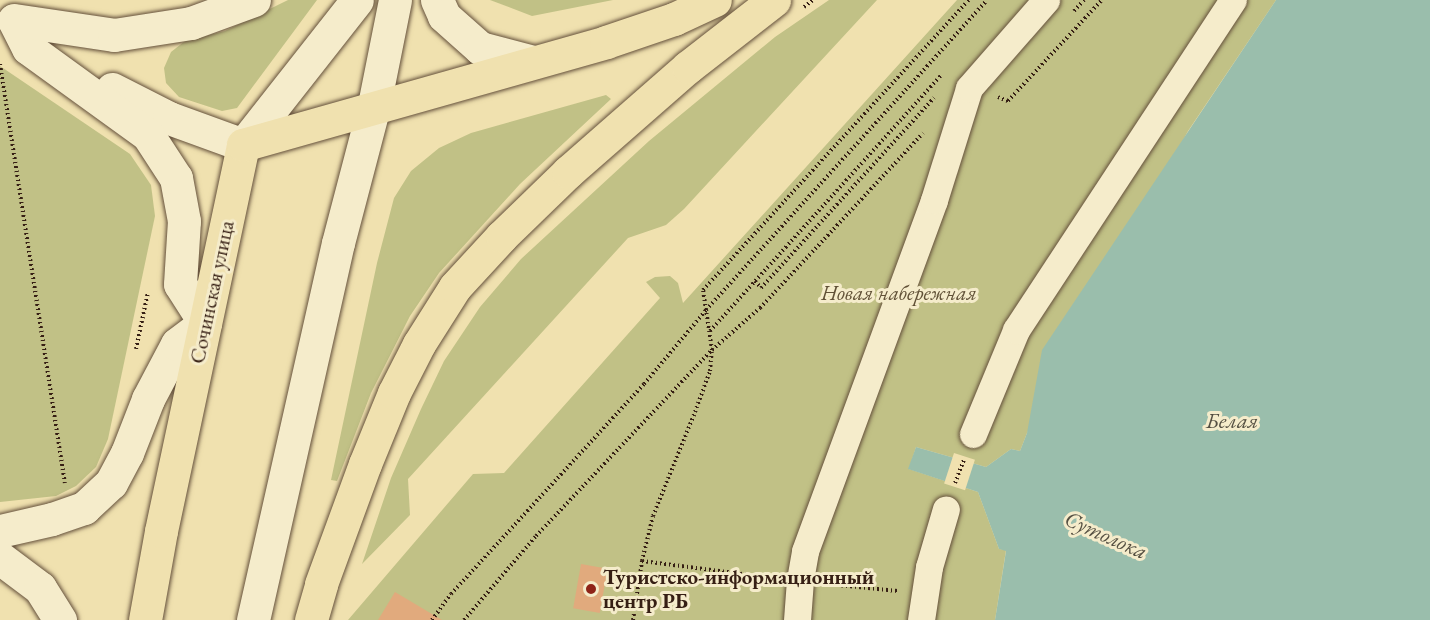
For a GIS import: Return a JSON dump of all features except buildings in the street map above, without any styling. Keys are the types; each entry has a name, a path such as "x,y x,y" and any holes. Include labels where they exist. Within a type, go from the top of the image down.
{"main road":[{"path":"7,15 114,35 191,23 254,0"},
{"name":"Сочинская улица","path":"144,620 243,145 357,0"},
{"path":"253,620 336,254 373,110 395,0"},
{"path":"437,0 444,16 480,48 533,62"},
{"path":"7,15 70,63 114,90 169,118 243,145 373,110 663,23 715,0"},
{"path":"311,620 321,584 364,464 394,393 419,344 455,287 502,236 568,172 688,67 785,6"},
{"path":"0,531 52,519 84,508 111,483 127,453 148,399 177,344 205,322 180,284 184,221 176,178 148,135 28,48 7,15"},
{"path":"0,558 40,588 60,620"}],"street":[{"path":"797,620 805,551 934,200 969,88 1046,0"},
{"path":"973,434 1016,330 1233,0"},
{"path":"921,620 929,567 946,509"}],"path":[{"path":"785,6 813,0"},
{"path":"633,620 652,516 710,371 712,350 703,290 969,0"},
{"path":"432,620 452,594 644,384 706,310 987,0"},
{"path":"1008,101 1102,0"},
{"path":"0,63 65,487"},
{"path":"710,332 945,70"},
{"path":"755,281 762,288 950,81 969,88"},
{"path":"464,620 544,527 712,350 760,308 927,129"},
{"path":"135,353 150,286"},
{"path":"946,509 973,434"},
{"path":"642,561 771,578"},
{"path":"837,586 903,591"}],"green space":[{"path":"288,0 317,0 237,108 222,111 179,97 166,83 164,68 171,52 185,41 225,31"},
{"path":"490,0 613,0 532,16"},
{"path":"829,0 877,0 684,209 666,225 628,238 408,479 410,515 362,564 391,478 421,409 444,361 480,307 521,259 649,141 775,37"},
{"name":"Новая набережная","path":"957,0 1276,0 1188,131 1027,433 1020,451 1011,449 986,467 916,447 909,469 978,492 999,549 1006,550 995,620 348,620 473,474 504,473 660,298 646,282 655,277 670,276 678,283 683,303"},
{"path":"0,66 130,154 151,185 155,216 108,439 96,467 76,486 56,496 0,502"},
{"path":"606,95 611,99 520,184 439,273 410,316 371,393 337,481 331,480 377,263 394,198 411,171 439,148 471,133"}],"water":[{"name":"Белая","path":"1276,0 1430,0 1430,620 995,620 1006,551 999,549 978,492 908,469 916,447 986,467 1011,449 1020,451 1027,433 1042,350"}],"pier":[{"path":"954,453 975,460 965,490 944,483"}],"place":[{"name":"Туристско-информационный центр РБ","path":"591,589"}],"water label":[{"name":"Сутолока","path":"1106,535"}]}
